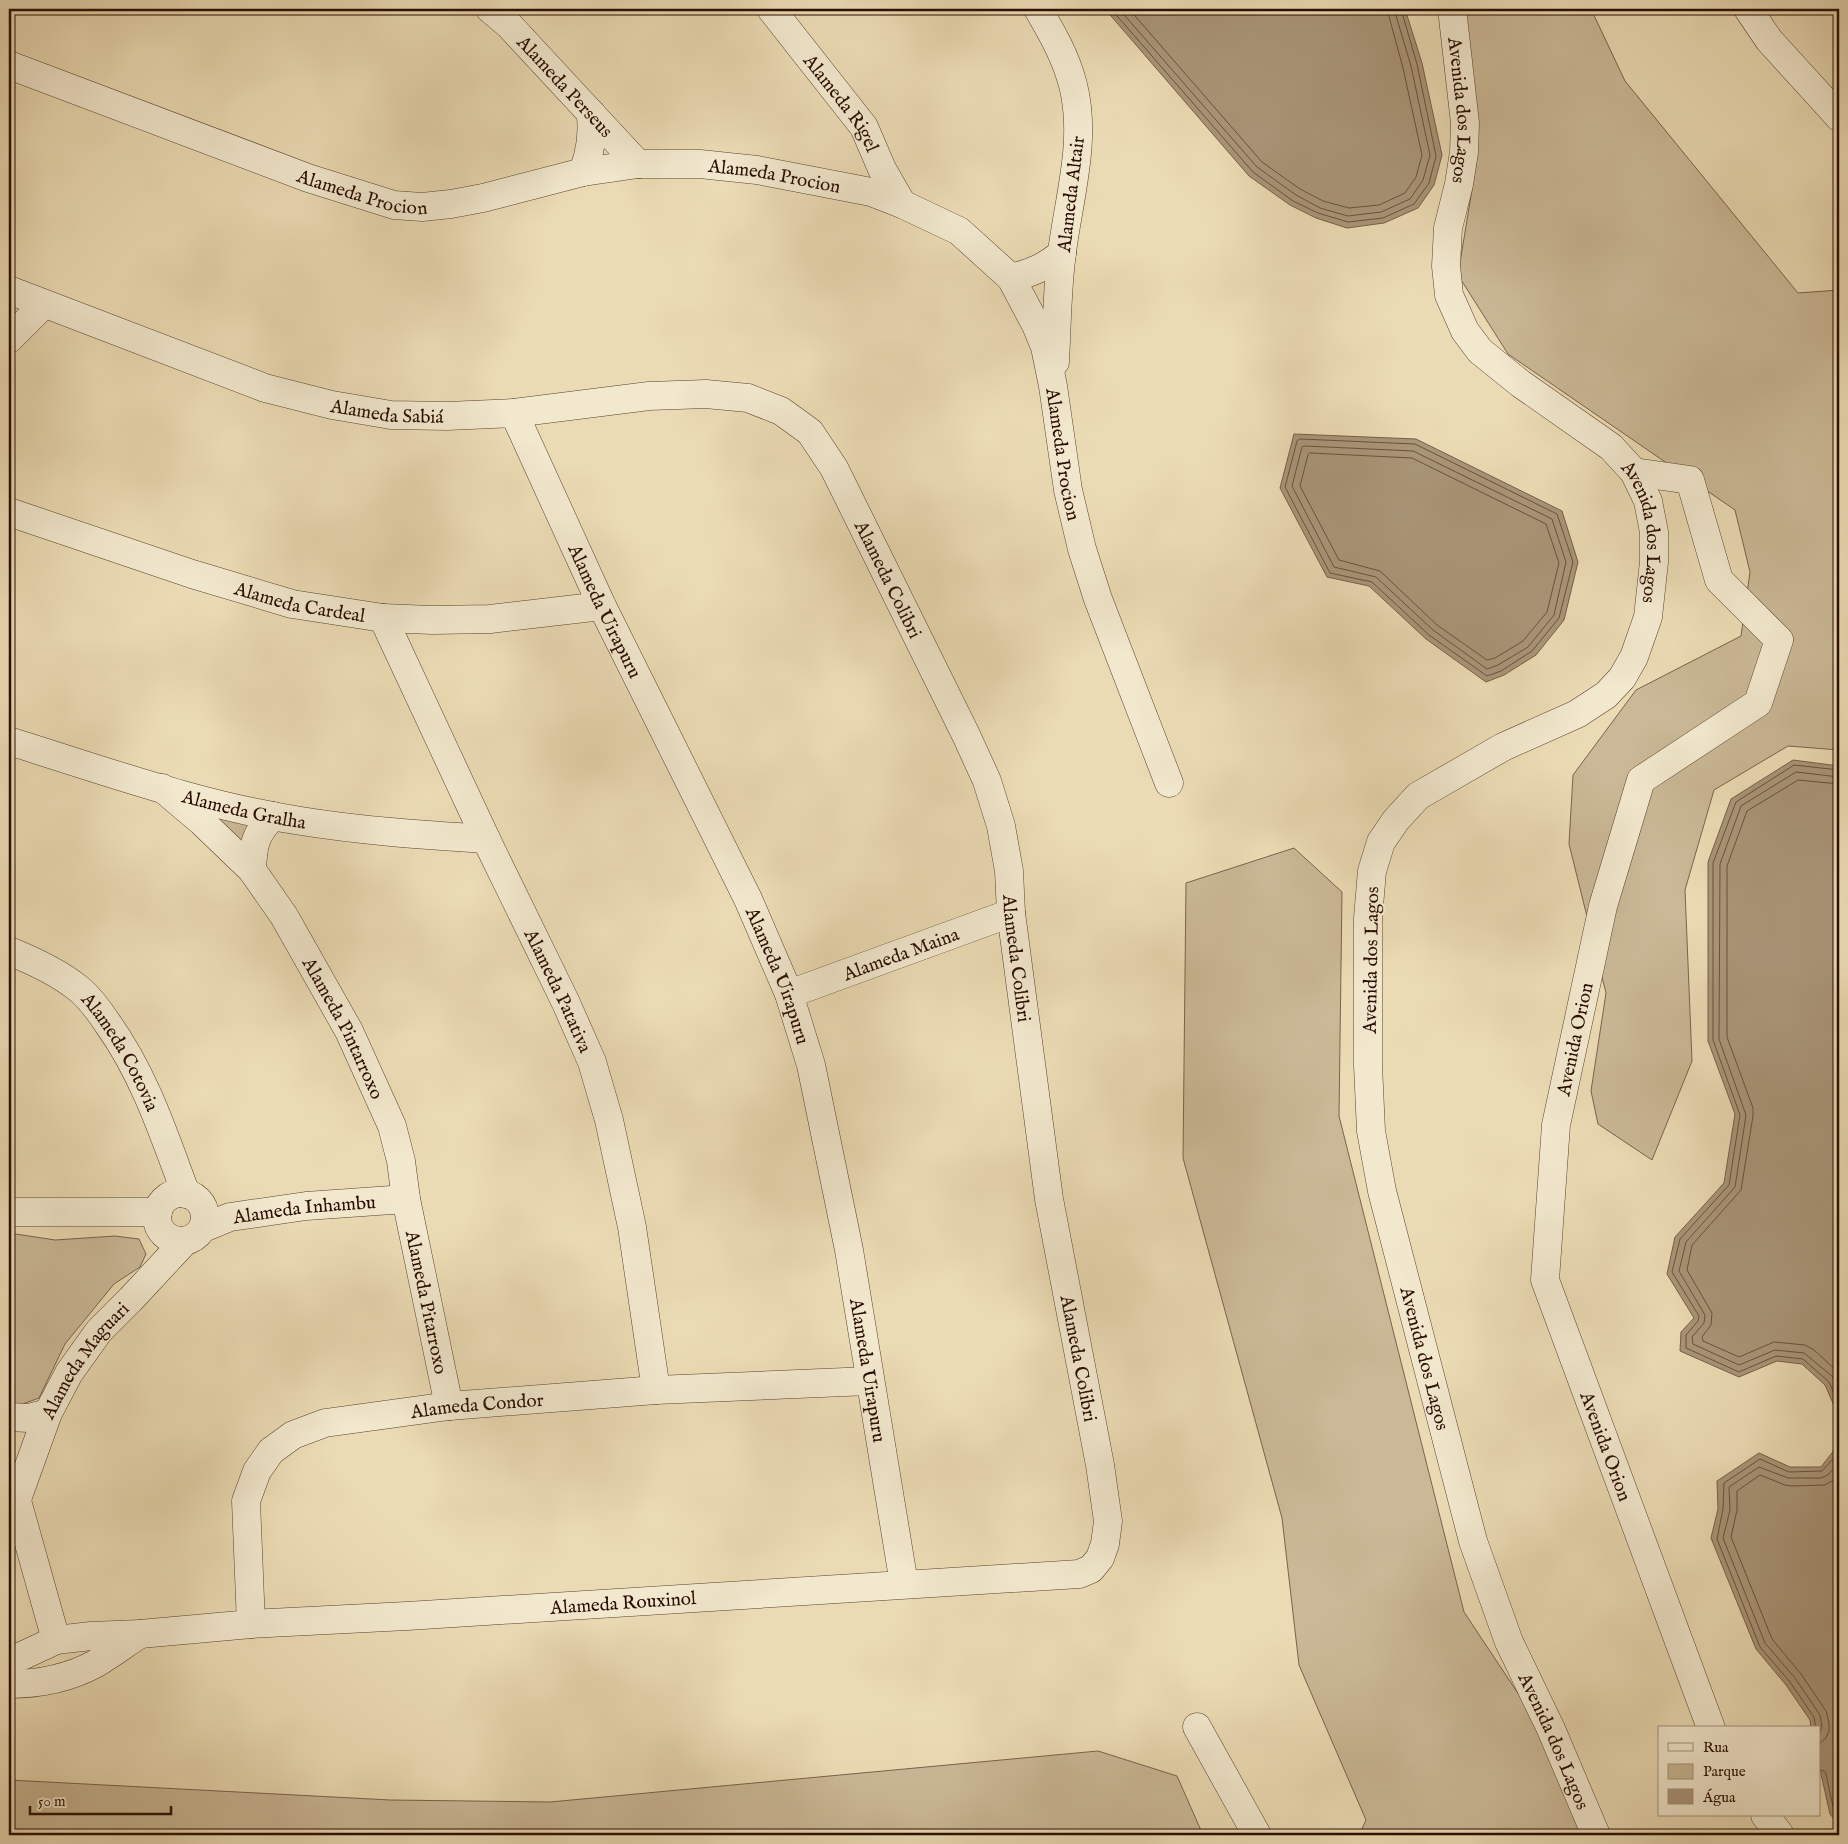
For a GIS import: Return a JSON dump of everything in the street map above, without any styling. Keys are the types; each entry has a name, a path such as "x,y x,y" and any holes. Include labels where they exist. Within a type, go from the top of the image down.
{"street":[{"name":"Alameda Perseus","path":"490,9 509,25 638,164"},
{"name":"Alameda Rigel","path":"771,9 864,127 882,169 902,204"},
{"name":"Alameda Altair","path":"1038,9 1062,51 1073,85 1079,124 1075,168 1062,254 1053,386"},
{"name":"Avenida dos Lagos","path":"1452,9 1465,123 1464,152 1459,184 1448,228 1446,266 1448,295 1465,332 1480,351 1522,384 1611,447 1634,472 1648,501 1654,532 1654,562 1648,617 1634,658 1622,678 1606,695 1577,714 1503,747 1418,796 1396,820 1381,842 1372,871 1368,918 1368,1065 1371,1131 1382,1191 1474,1541 1509,1642 1551,1729 1596,1835"},
{"path":"1748,9 1769,40 1839,117"},
{"name":"Alameda Procion","path":"9,65 308,178 394,204 422,207 451,204 483,198 583,172 638,164 700,164 757,170 871,192 902,204 959,231 1011,278 1036,325 1045,347 1053,386 1068,490 1082,549 1098,599 1169,783"},
{"path":"583,172 592,144 591,112"},
{"path":"1011,278 1030,273 1049,264 1062,254"},
{"name":"Alameda Sabiá","path":"9,290 43,305 265,388 332,405 392,415 447,416 514,413 649,396 706,394 748,398 781,411"},
{"path":"9,339 43,305"},
{"name":"Alameda Colibri","path":"781,411 810,432 834,468 966,735 987,781 1001,826 1009,871 1011,913 1049,1199 1100,1465 1108,1521 1105,1544 1100,1558"},
{"name":"Alameda Uirapuru","path":"514,413 602,606 748,899 790,994 811,1065 848,1250 904,1584"},
{"name":"Avenida Orion","path":"1634,472 1690,480 1719,580 1779,640 1758,703 1640,780 1603,906 1556,1125 1545,1280 1709,1726"},
{"name":"Alameda Cardeal","path":"9,512 192,574 292,604 383,618 432,620 490,618 602,606"},
{"name":"Alameda Patativa","path":"383,618 486,839 566,1003 592,1062 609,1120 632,1227 656,1390"},
{"name":"Alameda Gralha","path":"9,741 197,798 273,816 389,833 486,839"},
{"name":"Alameda Pintarroxo","path":"162,788 201,821 252,870 284,916 348,1031 392,1126 401,1161 406,1198"},
{"path":"252,870 252,849 262,827 273,816"},
{"name":"Alameda Maina","path":"790,994 1011,913"},
{"name":"Alameda Cotovia","path":"9,951 33,960 58,974 80,990 97,1008 122,1043 149,1096 186,1194"},
{"path":"179,1194 186,1194 193,1197 203,1207 205,1214 194,1234 170,1239 164,1234 157,1220 158,1212 165,1200 179,1194"},
{"name":"Alameda Inhambu","path":"194,1234 230,1217 306,1206 406,1198"},
{"name":"Alameda Pitarroxo","path":"406,1198 449,1406"},
{"path":"9,1212 158,1212"},
{"name":"Alameda Maguari","path":"17,1499 48,1413 69,1373 98,1331 194,1234"},
{"name":"Alameda Condor","path":"251,1624 246,1501 257,1471 272,1451 293,1435 325,1423 449,1406 656,1390 870,1381"},
{"path":"9,1417 28,1418 48,1413"},
{"path":"9,1472 56,1640"},
{"name":"Alameda Rouxinol","path":"9,1662 56,1640 91,1636 140,1634 251,1624 1079,1574 1091,1569 1100,1558"},
{"name":"Alameda Rouxinol","path":"9,1684 27,1684 62,1677 94,1665 140,1634"},
{"path":"1197,1728 1257,1835"},
{"path":"1767,1816 1780,1835"}],"green space":[{"path":"1460,9 1591,9 1625,81 1798,293 1839,290 1839,750 1788,746 1714,790 1685,890 1692,1061 1652,1160 1598,1124 1591,1091 1606,993 1569,844 1573,775 1636,690 1741,636 1750,572 1735,510 1508,354 1458,275 1476,165"},
{"path":"206,814 253,824 244,842 238,843"},
{"path":"1294,848 1342,892 1339,1116 1464,1612 1612,1835 1359,1835 1366,1820 1299,1665 1282,1518 1183,1158 1186,883"},
{"path":"9,1233 55,1240 115,1236 139,1239 146,1254 140,1267 114,1284 65,1344 39,1398 17,1406 9,1403"},
{"path":"1098,1751 1177,1776 1203,1835 9,1835 9,1780 390,1800 550,1802"}],"water":[{"path":"1105,9 1405,9 1422,63 1442,155 1434,185 1418,208 1384,223 1347,228 1316,218 1290,205 1249,176"},
{"path":"1294,434 1416,439 1562,511 1578,562 1564,620 1536,655 1504,675 1486,682 1426,639 1369,586 1327,577 1280,488"},
{"path":"1793,760 1839,766 1839,1417 1825,1385 1802,1364 1777,1361 1739,1377 1680,1351 1681,1332 1694,1318 1667,1274 1675,1237 1724,1183 1735,1114 1708,1041 1708,862 1731,799"},
{"path":"1839,1417 1839,1825 1830,1814 1820,1769 1820,1726 1811,1726 1810,1720 1786,1685 1756,1649 1711,1538 1718,1509 1717,1481 1759,1453 1790,1467 1821,1467 1835,1449"}]}
